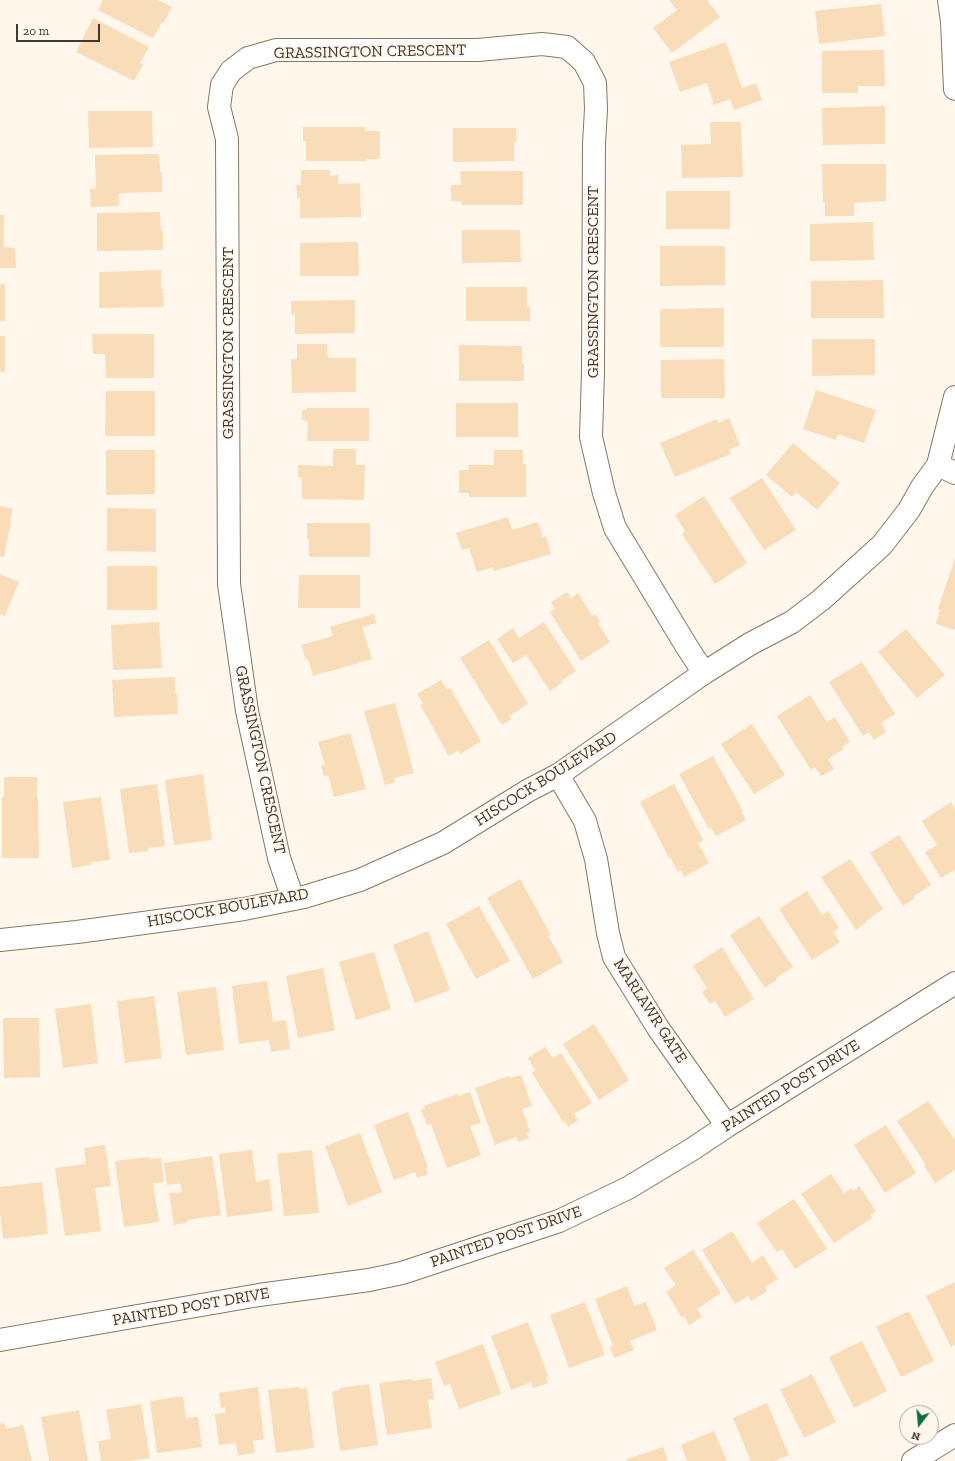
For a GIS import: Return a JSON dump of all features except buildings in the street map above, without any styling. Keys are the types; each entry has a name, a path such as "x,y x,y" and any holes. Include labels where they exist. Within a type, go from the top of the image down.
{"street":[{"path":"949,0 952,22 955,89"},
{"name":"GRASSINGTON CRESCENT","path":"293,899 280,858 247,712 229,584 227,139 220,107 222,85 230,70 248,58 276,50 478,50 542,44 567,47 584,62 596,83 591,437 604,493 615,528 704,673"},
{"name":"HISCOCK BOULEVARD","path":"0,940 78,932 188,917 244,909 293,899 360,880 443,843 529,790 558,775 704,673 750,644 792,622 821,600 882,544 909,510 922,487 946,469 955,397"},
{"name":"MARLAWR GATE","path":"558,775 585,821 596,859 608,933 614,957 658,1028 727,1126"},
{"name":"PAINTED POST DRIVE","path":"0,1340 259,1295 369,1280 402,1273 559,1221 628,1188 691,1150 955,983"},
{"path":"913,1461 955,1435"}]}
